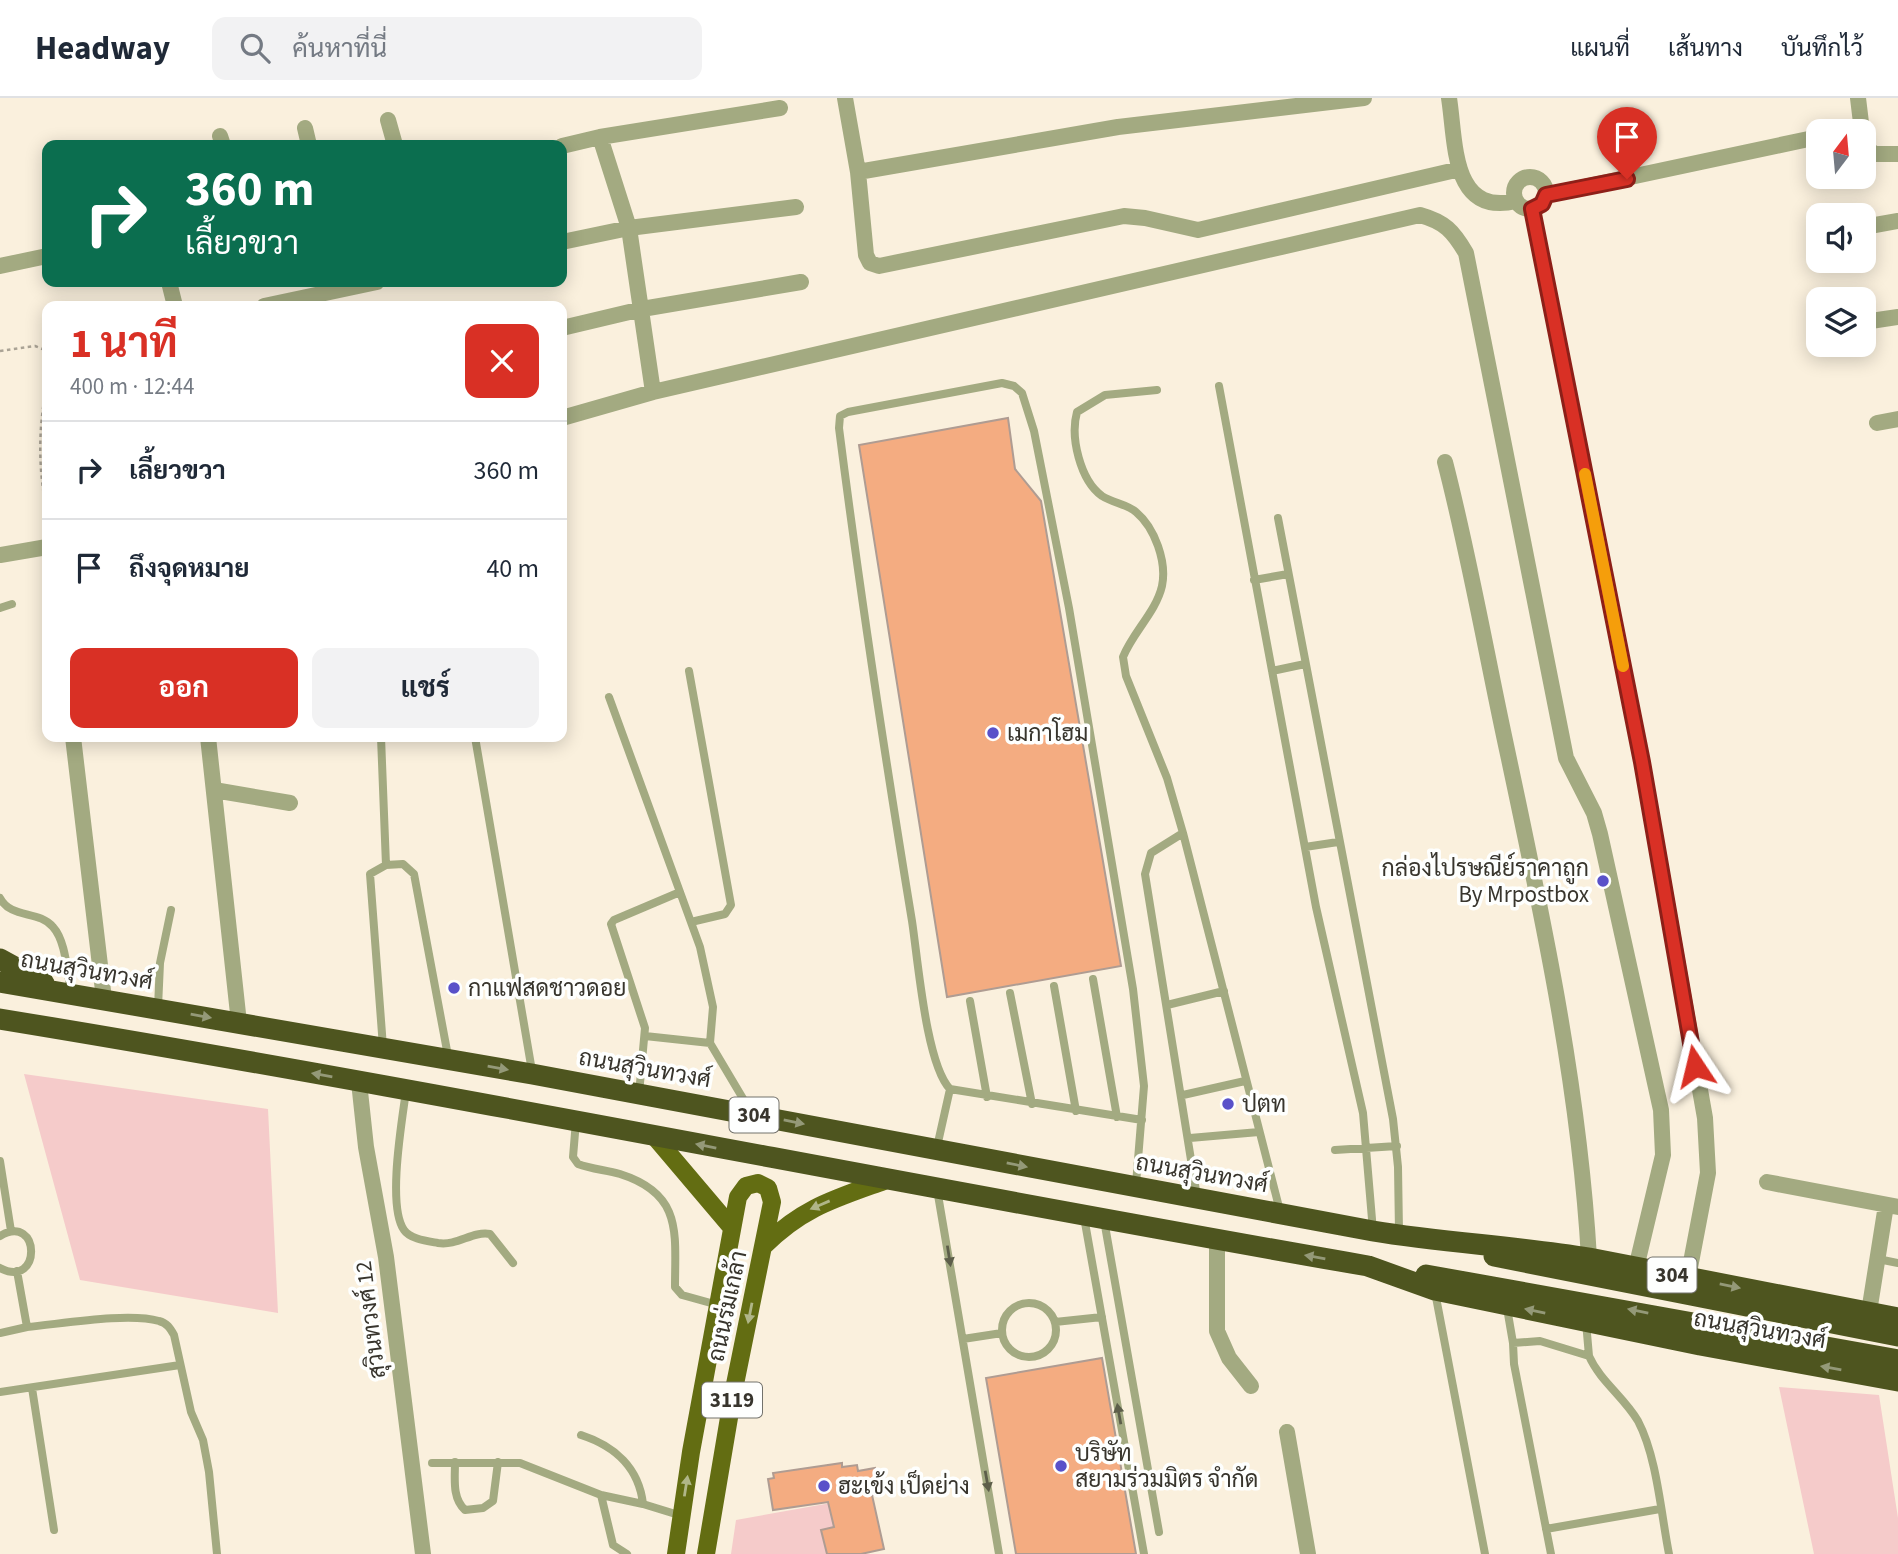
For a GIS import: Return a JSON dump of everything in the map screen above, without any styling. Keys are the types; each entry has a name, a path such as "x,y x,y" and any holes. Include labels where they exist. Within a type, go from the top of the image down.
{"highway":[{"path":"0,959 66,993"},
{"name":"ถนนสุวินทวงศ์","path":"0,982 383,1047 1373,1231 1583,1266 1898,1336"},
{"name":"ถนนสุวินทวงศ์","path":"0,1019 576,1121 1094,1219 1573,1299 1898,1360"},
{"path":"0,1033 83,1032"},
{"name":"ถนนสุวินทวงศ์","path":"1368,1266 1435,1290 1586,1322 1898,1381"},
{"name":"ถนนสุวินทวงศ์","path":"1583,1266 1636,1268 1898,1318"}],"main road":[{"name":"ถนนร่มเกล้า","path":"654,1136 732,1228 677,1554"},
{"name":"ถนนร่มเกล้า","path":"706,1554 733,1394 764,1246 787,1223 813,1207 884,1181"},
{"path":"732,1228 742,1190 752,1183 764,1185 772,1197 764,1246"}],"street":[{"path":"845,98 858,172 866,255 870,263 879,266 1124,216 1146,218 1198,230 1460,169"},
{"path":"858,172 1118,127 1364,98"},
{"path":"1449,98 1460,169 1466,187 1483,201 1500,205 1516,201"},
{"path":"1858,98 1861,119"},
{"path":"567,144 780,108"},
{"path":"388,120 394,140"},
{"path":"305,128 308,140"},
{"path":"600,137 629,228 653,392"},
{"path":"1546,195 1806,139"},
{"path":"1876,154 1898,154"},
{"path":"1527,177 1541,181 1546,195 1542,204 1532,209 1520,206 1516,201 1516,186 1527,177"},
{"path":"567,241 629,228 796,207"},
{"path":"1532,209 1642,762 1705,1118 1708,1173 1688,1278"},
{"path":"567,417 653,392 1420,215 1441,220 1452,229 1466,253 1566,758 1594,813 1600,834 1661,1110 1662,1155 1636,1268"},
{"path":"1876,225 1898,221"},
{"path":"0,266 42,257"},
{"path":"567,327 642,309 801,282"},
{"path":"288,301 353,287"},
{"path":"1876,320 1898,317"},
{"path":"1877,423 1898,419"},
{"path":"1446,462 1464,534 1530,855 1577,1122 1583,1266"},
{"path":"0,555 42,548"},
{"path":"74,742 104,999"},
{"path":"209,742 239,1023"},
{"path":"214,790 290,803"},
{"name":"สุวินทวงศ์ 12","path":"359,1082 366,1147 386,1257 423,1554"},
{"path":"1767,1182 1892,1206 1878,1259 1869,1312"},
{"path":"1217,1240 1217,1331 1229,1358 1251,1386"},
{"path":"1287,1432 1308,1554"}],"lane":[{"path":"1136,1187 1142,1121 1142,1061 1133,989 1069,608 1034,432 1022,393 1014,386 1002,383 848,412 840,416 839,428 869,658 937,1070 950,1089 1142,1121"},
{"path":"1219,386 1305,847 1363,1113 1373,1231"},
{"path":"1157,390 1105,395 1077,412 1074,422 1077,450 1088,480 1101,495 1135,511 1150,527 1157,543 1163,584 1157,601 1123,657 1126,676 1167,778 1184,833 1281,1214"},
{"path":"1278,518 1397,1146 1399,1235"},
{"path":"1254,580 1288,574"},
{"path":"0,608 12,604"},
{"path":"1272,671 1305,664"},
{"path":"689,671 731,905 725,914 691,922"},
{"path":"609,697 691,922 711,993 710,1043 753,1115"},
{"path":"381,742 386,865"},
{"path":"476,742 532,1074"},
{"path":"1184,833 1151,853 1145,874 1198,1199"},
{"path":"1305,847 1338,842"},
{"path":"383,1047 369,884 373,870 386,865 403,864 414,874 449,1059"},
{"path":"639,1094 645,1036 611,924 614,920 680,892"},
{"path":"0,898 8,909 44,920 54,927 66,993"},
{"path":"158,1009 160,963 171,910"},
{"path":"1093,979 1117,1117"},
{"path":"1054,986 1076,1111"},
{"path":"1167,1005 1224,990"},
{"path":"1010,993 1032,1104"},
{"path":"970,1001 987,1097"},
{"path":"645,1036 710,1043"},
{"path":"1183,1095 1245,1081"},
{"path":"936,1150 950,1089"},
{"path":"406,1091 396,1191 398,1219 405,1232 416,1238 451,1244 482,1233 490,1234 513,1263"},
{"path":"576,1121 573,1157 578,1164 642,1183 661,1199 676,1229 675,1287 682,1295 718,1305"},
{"path":"1190,1138 1259,1132"},
{"path":"1335,1150 1397,1146"},
{"path":"0,1161 11,1231"},
{"path":"937,1189 999,1554"},
{"path":"1094,1219 1102,1317 1144,1554"},
{"path":"1094,1219 1159,1532"},
{"path":"0,1236 11,1231 22,1233 33,1250 31,1261 17,1271 0,1268"},
{"path":"1878,1259 1898,1263"},
{"path":"17,1271 27,1327"},
{"path":"1435,1290 1485,1554"},
{"path":"1024,1303 1041,1305 1055,1322 1055,1339 1050,1347 1035,1356 1026,1357 1010,1349 1002,1333 1005,1317 1024,1303"},
{"path":"1506,1305 1514,1364 1551,1554"},
{"path":"1055,1322 1102,1317"},
{"path":"0,1333 27,1327 126,1319 158,1320 169,1325 174,1335 209,1472 216,1554"},
{"path":"1586,1322 1589,1356 1595,1370 1637,1420 1647,1443 1670,1554"},
{"path":"962,1339 1002,1333"},
{"path":"1513,1343 1540,1341 1589,1356"},
{"path":"0,1392 180,1365"},
{"path":"32,1388 54,1530"},
{"path":"581,1435 608,1447 626,1462 641,1486 643,1504"},
{"path":"455,1462 455,1489 460,1505 466,1510 483,1508 492,1501 497,1489 498,1462"},
{"path":"432,1464 498,1462 531,1466 601,1495 682,1516"},
{"path":"601,1495 613,1545 627,1554"},
{"path":"1546,1530 1660,1509"}],"path":[{"path":"0,351 35,346 42,349"},
{"path":"42,409 39,424 42,487"}],"shaded area":[{"path":"24,1074 268,1109 278,1313 80,1280"},
{"path":"1779,1387 1879,1395 1898,1518 1898,1554 1814,1554"},
{"path":"842,1501 829,1554 731,1554 736,1520"}],"building":[{"name":"เมกาโฮม","path":"1008,418 1015,469 1041,501 1121,966 947,997 859,445"},
{"name":"บริษัท สยามร่วมมิตร จำกัด","path":"1102,1358 1136,1554 1016,1554 986,1378"},
{"path":"842,1463 842,1467 857,1465 858,1471 875,1468 880,1494 872,1495 884,1549 861,1554 827,1554 821,1530 834,1527 828,1502 773,1510 768,1479 774,1478 773,1473"}],"slow traffic":[{"path":"1585,474 1623,666"}],"place":[{"name":"เมกาโฮม","path":"993,733"},
{"name":"กล่องไปรษณีย์ราคาถูก By Mrpostbox","path":"1603,881"},
{"name":"กาแฟสดชาวดอย","path":"454,988"},
{"name":"ปตท","path":"1228,1104"},
{"name":"บริษัท สยามร่วมมิตร จำกัด","path":"1061,1466"},
{"name":"ฮะเข้ง เป็ดย่าง","path":"824,1486"}],"route":[{"path":"1627,179 1546,195 1542,204 1532,209 1642,762 1695,1066"}]}
